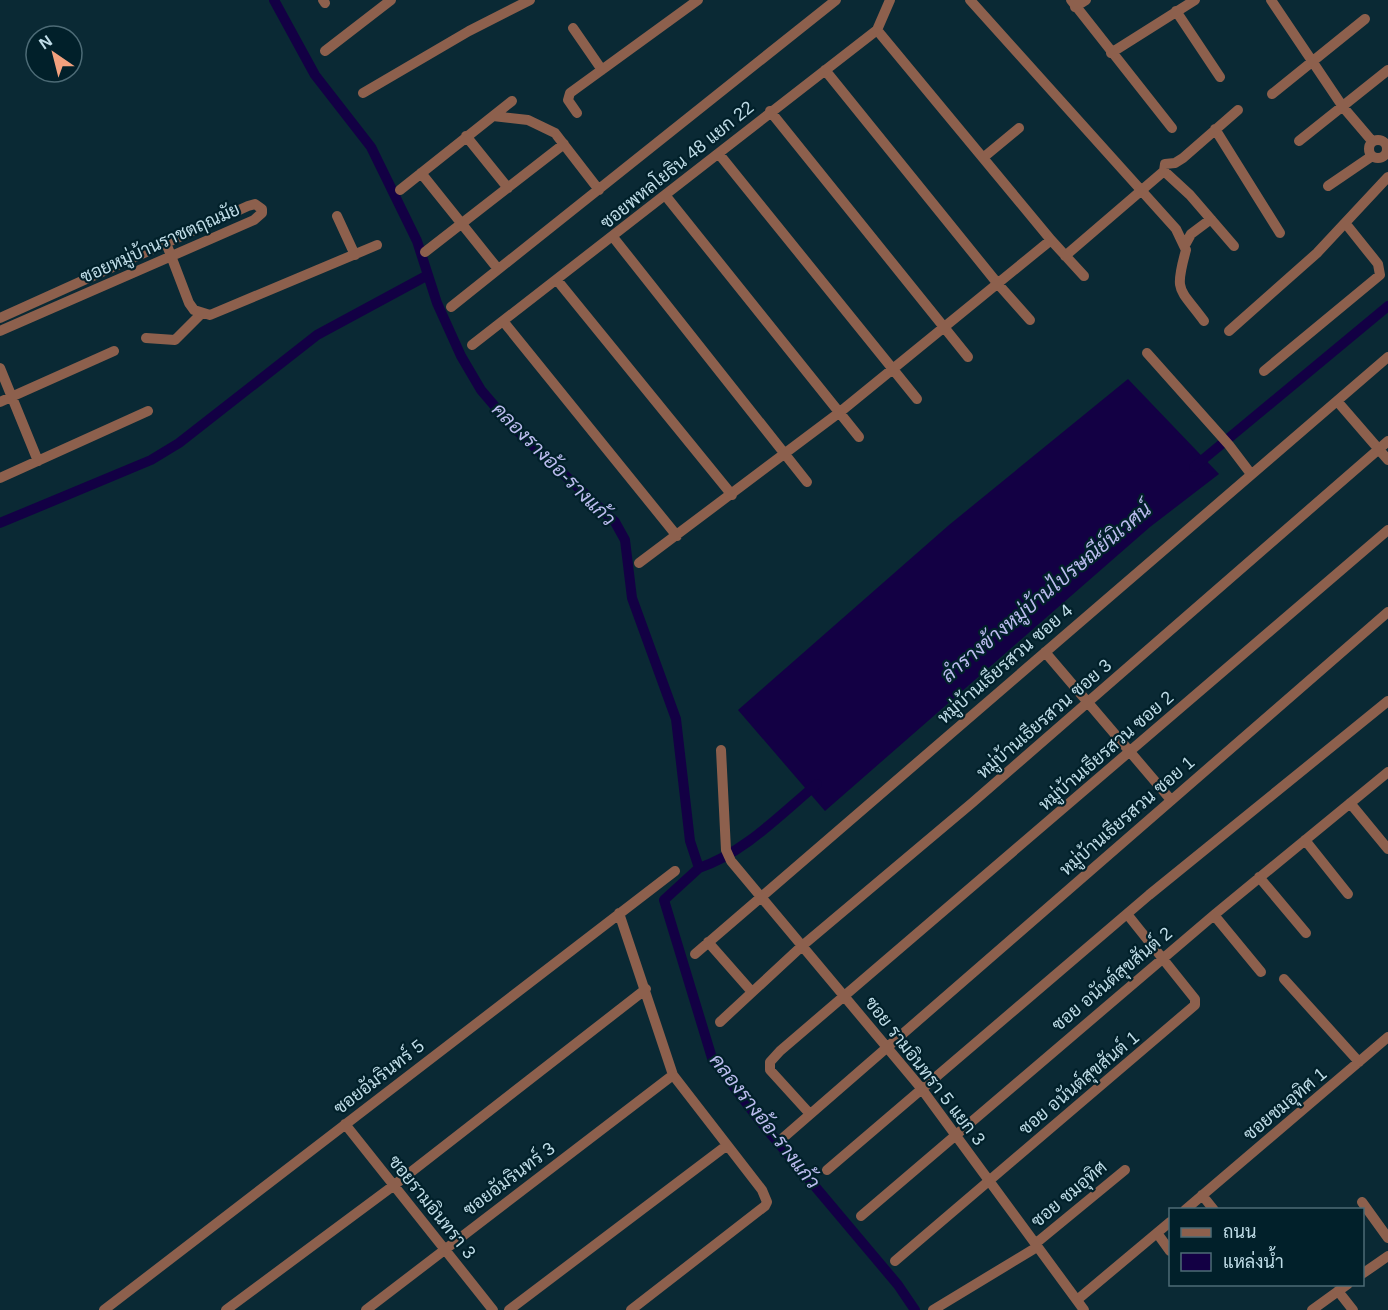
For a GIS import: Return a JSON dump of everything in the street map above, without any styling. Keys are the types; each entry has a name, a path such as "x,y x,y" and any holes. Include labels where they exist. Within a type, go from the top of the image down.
{"street":[{"path":"325,51 391,0"},
{"path":"363,93 469,31 530,0"},
{"path":"577,113 568,97 698,0"},
{"path":"451,307 836,0"},
{"name":"ซอยพหลโยธิน 48 แยก 22","path":"472,345 877,30 890,0"},
{"path":"970,0 1176,229 1185,245"},
{"path":"1086,0 1073,3 1172,128"},
{"path":"1111,53 1195,0"},
{"path":"1273,1 1311,62 1343,107 1372,141"},
{"path":"1176,11 1220,77"},
{"path":"1272,94 1365,19"},
{"path":"573,28 602,70"},
{"path":"877,30 1051,240 1084,276"},
{"path":"825,70 998,284 1030,320"},
{"path":"1299,141 1388,70"},
{"path":"399,190 512,101"},
{"path":"1065,256 1164,171 1165,164 1178,161 1238,110"},
{"path":"771,111 968,357"},
{"path":"493,116 528,120 543,126 564,144 599,190"},
{"path":"984,157 1019,128"},
{"path":"1215,129 1280,233"},
{"path":"466,136 508,188"},
{"path":"1372,141 1386,140 1388,148 1386,157 1372,156"},
{"path":"1372,141 1369,148 1372,156"},
{"path":"425,252 564,144"},
{"path":"719,154 917,399"},
{"path":"1328,186 1372,156"},
{"path":"1164,171 1234,246"},
{"path":"421,173 498,269"},
{"path":"1229,330 1292,276 1346,224 1388,177"},
{"path":"665,195 859,437"},
{"name":"ซอยหมู่บ้านราชตฤณมัย","path":"0,318 248,206 255,204 262,209 262,213 254,220 0,331"},
{"path":"337,216 355,255"},
{"path":"1204,321 1179,287 1178,280 1185,245 1191,234 1211,219"},
{"path":"1264,371 1380,275 1377,264 1346,224"},
{"path":"613,237 683,329 807,483"},
{"path":"639,563 840,412 1051,240"},
{"path":"166,242 189,303 201,314 210,315 377,245"},
{"path":"556,280 732,495"},
{"path":"77,282 82,296"},
{"path":"146,338 175,340 201,314"},
{"path":"503,321 677,536"},
{"path":"0,402 114,351"},
{"path":"1147,353 1227,442 1251,474"},
{"name":"หมู่บ้านเธียรสวน ซอย 4","path":"695,954 759,896 1388,357"},
{"path":"0,368 38,461"},
{"path":"1337,401 1388,460"},
{"path":"0,478 148,411"},
{"name":"หมู่บ้านเธียรสวน ซอย 3","path":"720,1022 802,946 1388,441"},
{"name":"หมู่บ้านเธียรสวน ซอย 2","path":"810,1114 775,1078 770,1070 770,1062 1388,530"},
{"name":"หมู่บ้านเธียรสวน ซอย 1","path":"784,1137 1388,612"},
{"path":"1045,651 1171,800"},
{"path":"827,1170 1127,914 1388,701"},
{"name":"ซอย รามอินทรา 5 แยก 3","path":"721,750 726,850 731,861 921,1088 1084,1310"},
{"name":"ซอย อนันต์สุขสันต์ 2","path":"861,1216 1164,957 1388,772"},
{"path":"1350,803 1388,849"},
{"path":"1305,840 1348,894"},
{"name":"ซอยอัมรินทร์ 5","path":"104,1310 675,871"},
{"path":"1259,877 1306,933"},
{"path":"619,913 673,1075 766,1196 765,1206 631,1310"},
{"name":"ซอย อนันต์สุขสันต์ 1","path":"895,1261 1195,1005 1195,999 1164,957 1127,914"},
{"path":"1214,915 1261,972"},
{"path":"708,942 752,992"},
{"path":"1284,979 1359,1062"},
{"path":"226,1310 393,1186 646,989"},
{"name":"ซอยชมอุทิศ 1","path":"1186,1208 1388,1037"},
{"name":"ซอยอัมรินทร์ 3","path":"366,1310 673,1075"},
{"name":"ซอยรามอินทรา 3","path":"345,1124 493,1310"},
{"path":"509,1310 726,1146"},
{"name":"ซอย ชมอุทิศ","path":"933,1310 1036,1245 1125,1170"},
{"path":"1202,1195 1213,1208"},
{"path":"1362,1202 1388,1238"},
{"path":"1077,1300 1169,1223"},
{"path":"1157,1233 1169,1250"},
{"path":"1364,1273 1388,1256"},
{"path":"1312,1310 1335,1290 1353,1310"},
{"path":"117,1300 124,1310"}],"water":[{"path":"1128,379 1219,474 1150,527 825,811 738,710 949,525"}],"waterway":[{"name":"คลองรางอ้อ-รางแก้ว","path":"274,0 315,75 371,147 417,241 437,303 461,356 481,390 510,424 615,522 625,540 632,598 676,719 690,841 699,868 664,900 712,1058 760,1121 898,1285 915,1310"},
{"path":"0,523 151,460 179,443 317,335 428,275"},
{"name":"ลำรางข้างหมู่บ้านไปรษณีย์นิเวศน์","path":"1194,467 1388,306"},
{"name":"ลำรางข้างหมู่บ้านไปรษณีย์นิเวศน์","path":"699,868 747,843 817,784"}]}
